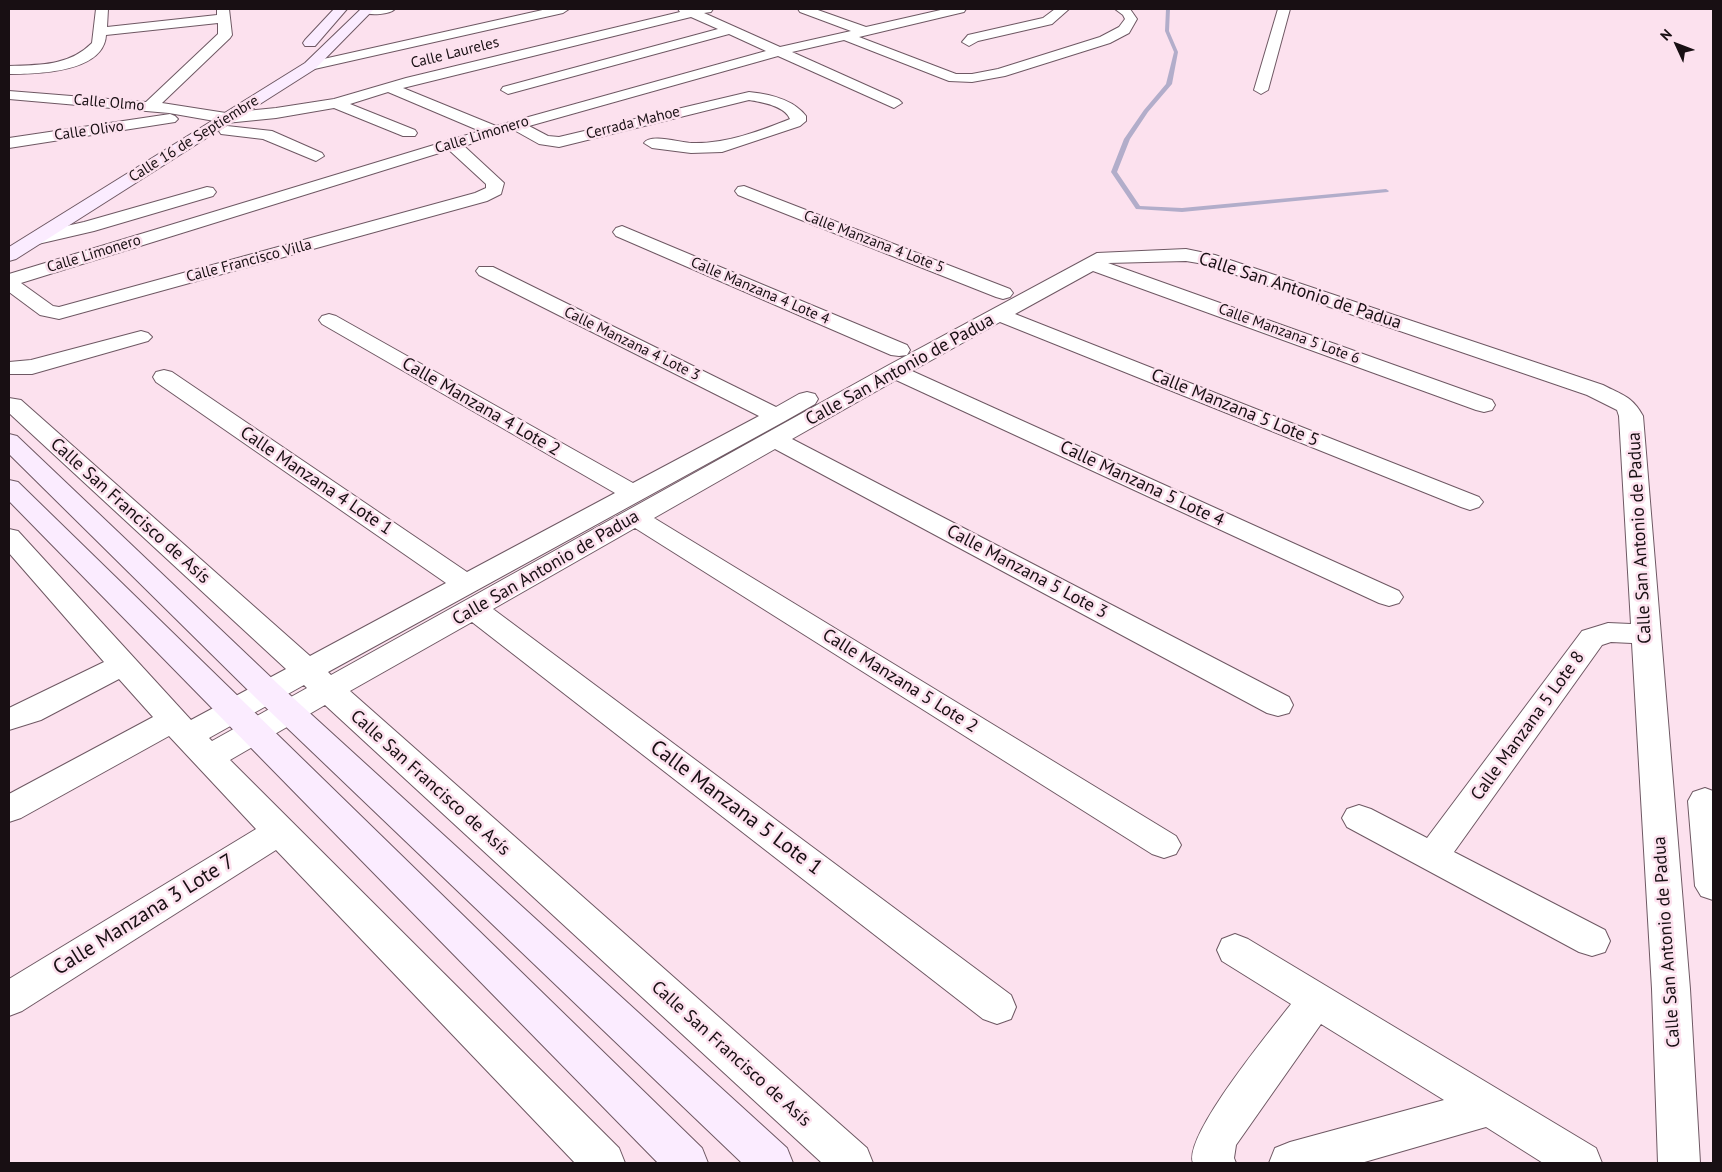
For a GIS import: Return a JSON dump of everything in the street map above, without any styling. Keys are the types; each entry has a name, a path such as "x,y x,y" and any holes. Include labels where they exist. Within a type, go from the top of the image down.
{"main road":[{"name":"Calle 16 de Septiembre","path":"9,255 38,238 287,65 341,9"},
{"name":"Calle 16 de Septiembre","path":"9,241 205,121 226,118 310,66 368,10"},
{"name":"Calle San Francisco de Asís","path":"9,441 280,702 772,1163"},
{"path":"9,487 687,1163"}],"street":[{"path":"9,70 70,65 96,47 102,32 102,9"},
{"path":"368,10 389,9"},
{"name":"Calle Laureles","path":"310,66 563,9"},
{"name":"Calle Laureles","path":"226,118 301,110 336,103 388,87 687,10 707,9"},
{"path":"804,9 864,31"},
{"name":"Calle Limonero","path":"9,282 515,125 777,52 960,9"},
{"path":"991,50 972,44 969,40 1047,21 1063,9"},
{"path":"1261,90 1284,9"},
{"path":"687,10 894,103"},
{"path":"845,36 960,79 1000,73 1105,40 1124,30 1130,20 1125,11 1144,10"},
{"path":"102,32 224,13 225,35 150,106"},
{"path":"508,90 730,30"},
{"path":"1010,56 1028,63"},
{"path":"388,87 495,131"},
{"name":"Calle Olmo","path":"9,95 150,106 205,121"},
{"name":"Cerrada Mahoe","path":"515,125 551,142 734,98 754,96 793,110 798,116 798,122 722,147 648,149 622,126"},
{"path":"336,103 409,133"},
{"path":"205,121 266,134 316,156"},
{"name":"Calle Olivo","path":"9,143 205,121"},
{"name":"Calle Francisco Villa","path":"9,282 47,311 59,313 481,197 495,190 495,183 452,144"},
{"name":"Calle Manzana 4 Lote 5","path":"744,191 1002,304"},
{"path":"38,238 70,232 207,192"},
{"name":"Calle Manzana 4 Lote 4","path":"622,232 897,360"},
{"name":"Calle San Antonio de Padua","path":"9,809 190,737 244,721 897,360 1092,255 1186,255 1208,259 1595,390 1626,406 1634,422 1645,634 1671,989 1679,1163"},
{"name":"Calle Manzana 5 Lote 6","path":"1092,255 1484,405"},
{"name":"Calle Manzana 4 Lote 3","path":"486,271 776,428"},
{"name":"Calle Manzana 5 Lote 5","path":"1002,304 1470,502"},
{"name":"Calle Manzana 4 Lote 2","path":"329,320 634,505"},
{"path":"9,368 32,367 141,337"},
{"name":"Calle Manzana 5 Lote 4","path":"897,360 1389,597"},
{"name":"Calle Manzana 4 Lote 1","path":"164,378 471,597"},
{"name":"Calle San Francisco de Asís","path":"9,405 13,405 317,682 852,1163"},
{"name":"Calle Manzana 5 Lote 3","path":"776,428 1278,705"},
{"name":"Calle Manzana 5 Lote 2","path":"634,505 1164,844"},
{"path":"9,537 190,737 604,1163"},
{"name":"Calle Manzana 5 Lote 1","path":"471,597 997,1007"},
{"name":"Calle Manzana 5 Lote 8","path":"1432,857 1592,638 1608,632 1645,634"},
{"path":"9,719 30,712 124,664"},
{"path":"1709,802 1713,886"},
{"path":"1359,818 1592,941"},
{"name":"Calle Manzana 3 Lote 7","path":"9,999 280,831"},
{"path":"1235,950 1581,1163"},
{"path":"1215,1163 1213,1160 1214,1148 1221,1132 1316,1000"},
{"path":"1290,1163 1490,1107"}],"waterway":[{"path":"1168,9 1167,31 1176,52 1169,84 1146,111 1127,139 1114,172 1138,208 1182,210 1386,191"}]}
